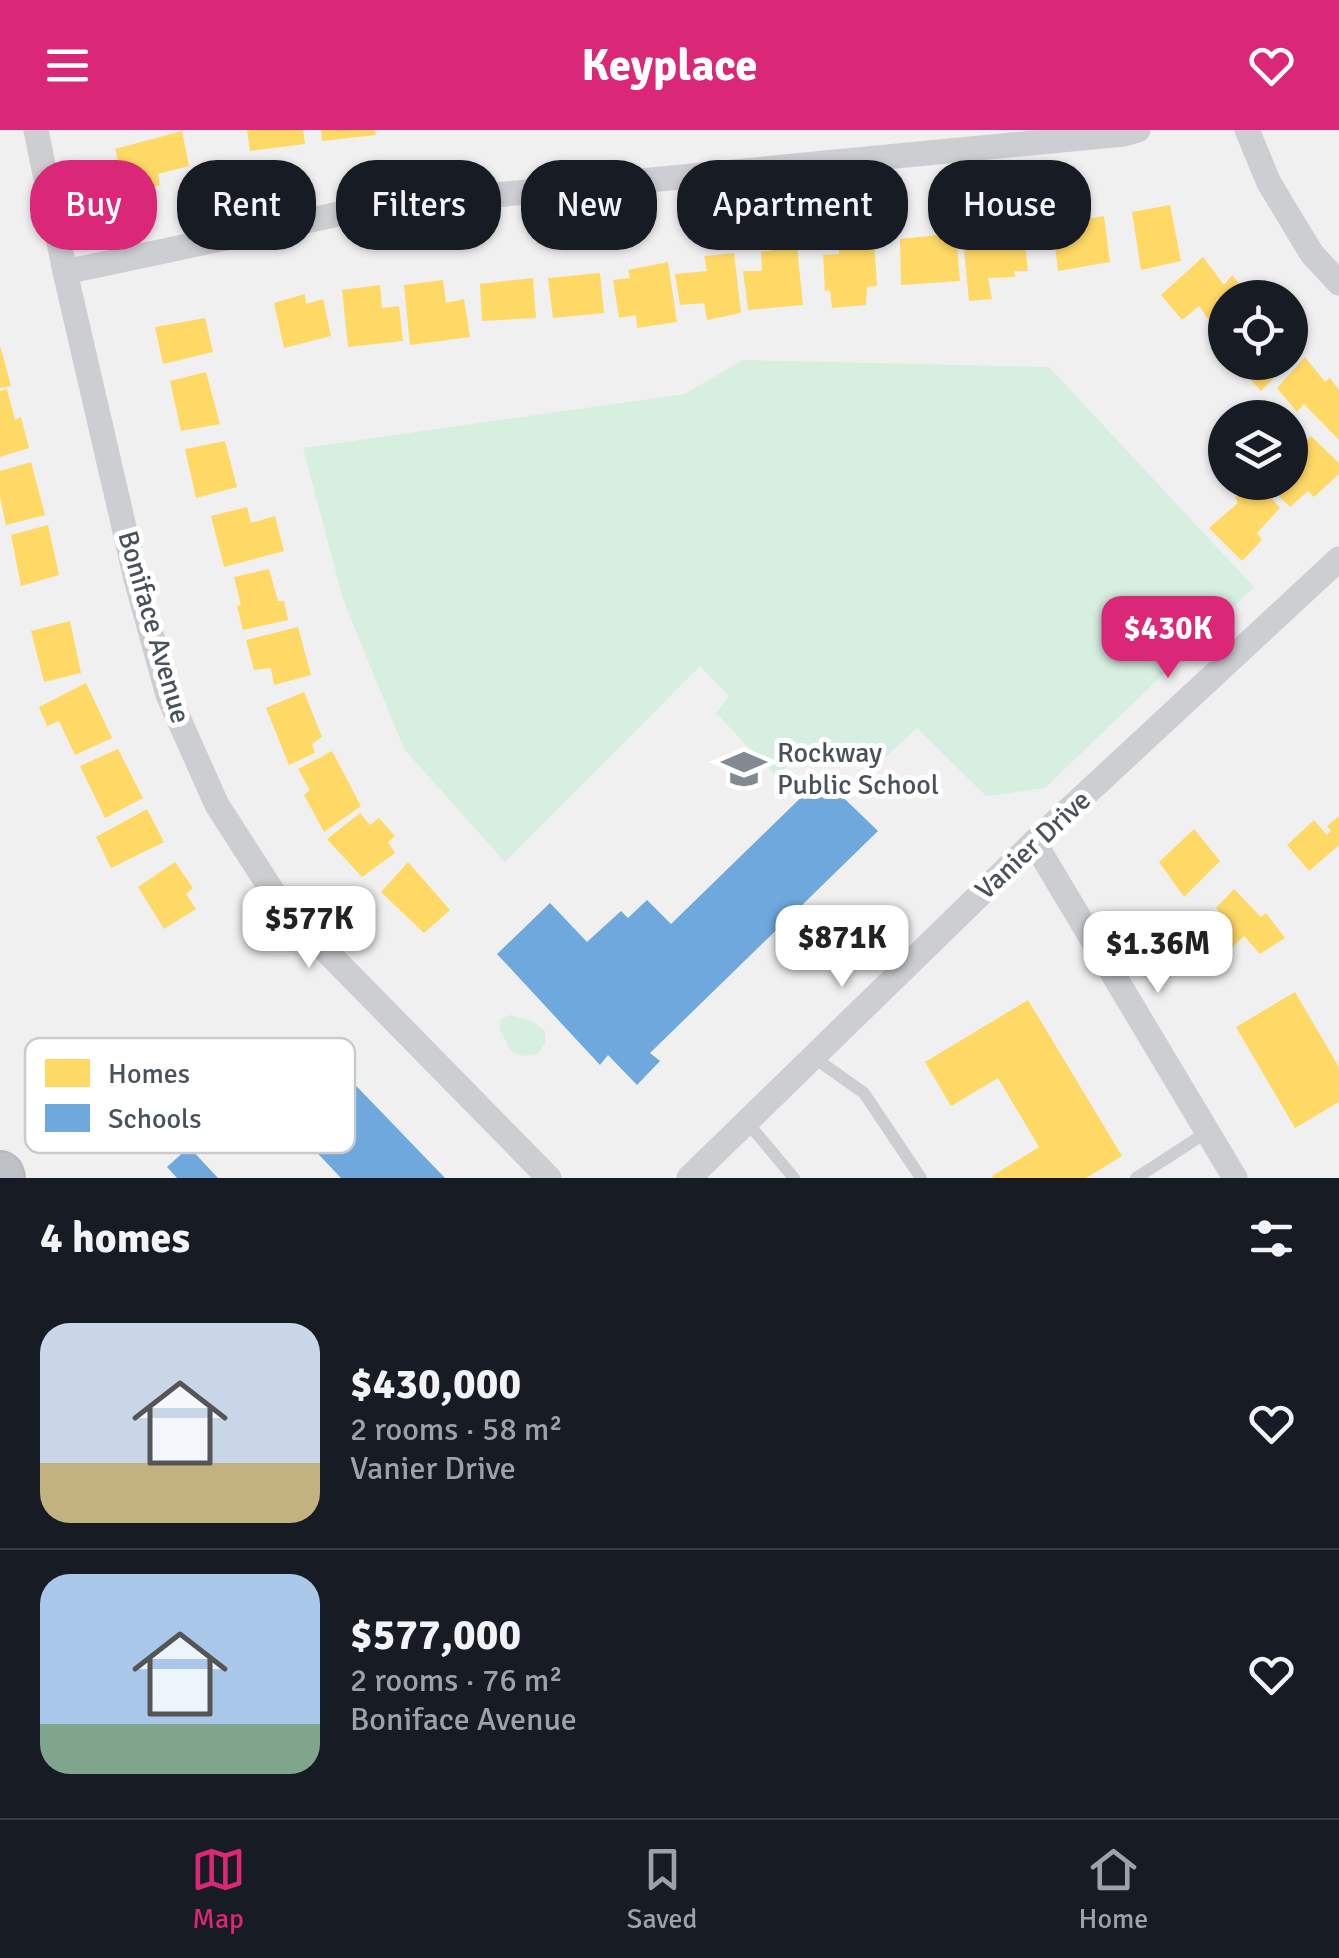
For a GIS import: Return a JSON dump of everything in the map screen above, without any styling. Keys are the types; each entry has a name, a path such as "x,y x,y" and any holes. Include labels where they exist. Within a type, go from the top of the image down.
{"street":[{"name":"Boniface Avenue","path":"36,130 136,579 168,695 217,805 282,906 549,1178"},
{"path":"65,272 372,207 875,160 1138,130"},
{"path":"1247,130 1269,183 1312,254 1339,283"},
{"name":"Vanier Drive","path":"689,1178 1034,842 1339,559"},
{"path":"1034,842 1235,1178"}],"lane":[{"path":"814,1057 864,1093 921,1178"},
{"path":"746,1122 794,1178"},
{"path":"1136,1178 1207,1132"}],"green space":[{"name":"Rockway Public School","path":"743,360 1049,367 1254,587 1045,788 986,796 917,728 877,765 846,752 828,755 816,742 776,776 716,713 729,696 700,666 505,862 404,749 343,599 303,448 685,394"},
{"path":"510,1015 532,1021 545,1031 545,1044 537,1054 522,1056 511,1051 499,1028 501,1019"}],"building: Homes":[{"path":"247,130 303,130 305,144 250,151"},
{"path":"321,130 375,130 376,135 322,141"},
{"path":"182,131 188,160 177,160 177,169 158,174 157,186 157,160 118,160 115,149"},
{"path":"1170,205 1181,261 1141,270 1132,212"},
{"path":"1104,216 1110,262 1058,271 1056,250 1091,250 1091,218"},
{"path":"928,236 928,250 957,250 960,281 901,285 900,250 908,250 908,238"},
{"path":"797,250 803,305 748,310 743,271 762,271 761,252"},
{"path":"839,250 875,250 877,286 867,287 866,305 832,308 830,290 825,291 823,255 839,254"},
{"path":"964,250 1026,250 1028,271 1014,271 1015,277 988,278 992,299 969,301"},
{"path":"734,253 741,313 707,320 704,303 680,305 675,274 707,271 704,256"},
{"path":"1203,257 1220,280 1208,280 1208,318 1199,306 1182,320 1161,295"},
{"path":"668,262 677,322 637,328 636,315 619,318 613,280 630,278 628,270"},
{"path":"600,273 604,313 553,318 548,278"},
{"path":"533,278 536,318 482,321 480,284"},
{"path":"443,280 446,303 464,299 470,337 410,345 404,285"},
{"path":"380,285 382,308 399,306 403,341 348,347 342,290"},
{"path":"305,294 306,304 323,299 331,336 284,348 274,303"},
{"path":"205,318 213,352 163,364 155,327"},
{"path":"0,345 11,386 0,388"},
{"path":"1308,361 1325,382 1330,378 1339,390 1339,440 1308,408 1308,400 1287,400 1277,388 1284,380 1308,380"},
{"path":"206,372 220,424 181,431 170,381"},
{"path":"1251,380 1272,380 1261,391"},
{"path":"7,389 15,420 21,417 29,448 0,457 0,391"},
{"path":"1311,436 1339,463 1339,474 1314,497 1308,491"},
{"path":"225,441 237,487 196,498 185,449"},
{"path":"31,462 45,515 6,525 0,471"},
{"path":"1236,500 1273,500 1280,508 1257,533 1262,540 1242,561 1209,528 1238,503"},
{"path":"247,507 251,523 275,516 284,551 224,567 211,516"},
{"path":"48,525 59,575 21,586 11,535"},
{"path":"269,569 288,620 243,630 234,577"},
{"path":"70,621 81,673 44,682 31,631"},
{"path":"298,627 311,675 274,685 271,668 254,670 246,640"},
{"path":"86,683 112,738 75,755 59,721 47,726 39,707"},
{"path":"304,692 322,737 312,744 315,753 289,765 266,708"},
{"path":"118,749 143,798 105,818 80,766"},
{"path":"332,751 361,806 324,832 304,795 310,790 298,769"},
{"path":"147,809 164,842 111,868 96,837"},
{"path":"360,813 370,825 379,818 395,836 388,842 395,853 362,877 327,839"},
{"path":"1339,816 1339,845 1309,871 1287,845 1314,820 1327,835 1331,831 1327,826"},
{"path":"1194,829 1220,861 1184,897 1159,862"},
{"path":"175,862 193,888 186,894 196,909 164,929 138,887"},
{"path":"408,862 450,910 424,933 381,892"},
{"path":"1234,889 1261,917 1266,913 1285,938 1260,954 1244,936 1220,959 1201,937 1223,916 1216,908"},
{"path":"1295,992 1339,1067 1339,1102 1295,1128 1236,1027"},
{"path":"1028,1000 1122,1156 1086,1178 993,1178 1039,1147 998,1078 951,1106 925,1062"}],"building: Schools":[{"path":"822,777 878,831 650,1053 660,1061 637,1085 608,1055 600,1065 497,954 550,903 587,942 621,911 628,918 647,900 671,924"},
{"path":"355,1085 445,1178 341,1178 317,1153 355,1153"},
{"path":"182,1153 195,1153 218,1178 177,1178 167,1167"}],"place":[{"name":"Rockway Public School","path":"744,769"}]}
